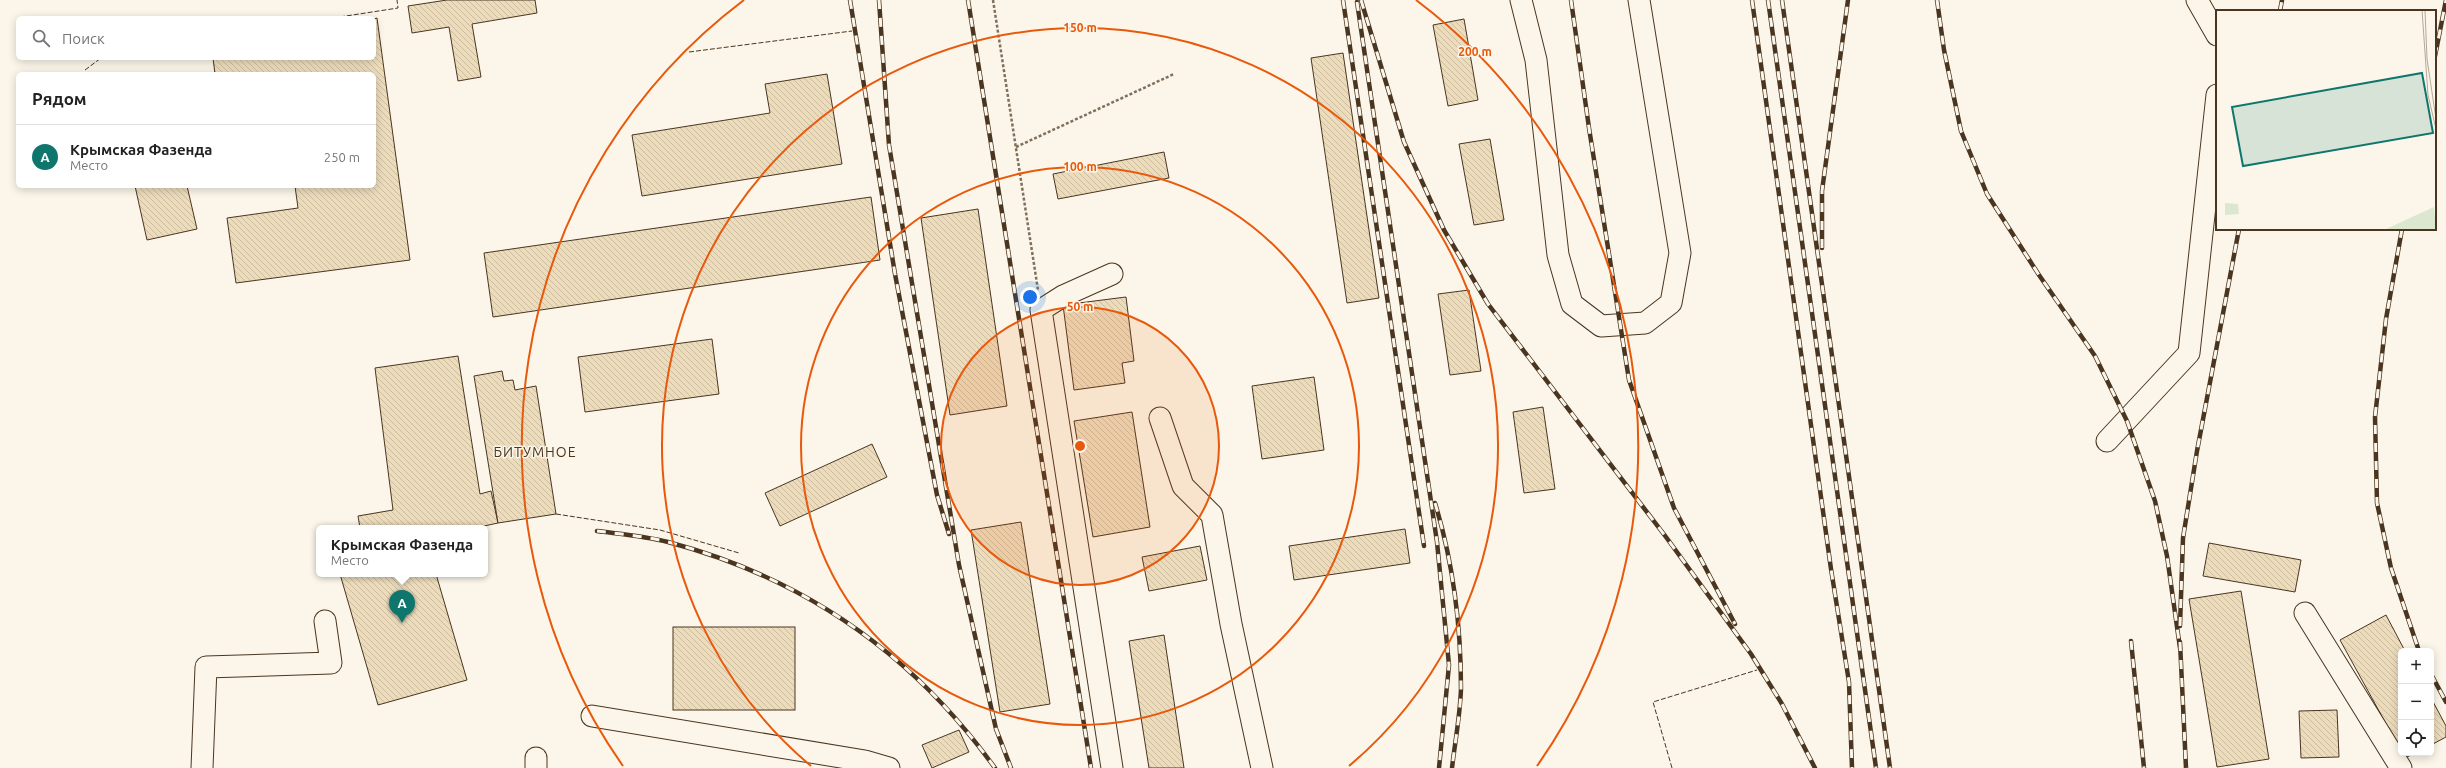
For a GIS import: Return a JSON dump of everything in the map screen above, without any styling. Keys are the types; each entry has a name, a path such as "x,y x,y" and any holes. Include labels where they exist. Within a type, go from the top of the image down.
{"lane":[{"path":"1521,0 1536,60 1558,255 1572,304 1601,326 1645,323 1671,303 1680,253 1639,0"},
{"path":"2197,0 2216,34"},
{"path":"2107,440 2188,353 2216,104"},
{"path":"1112,274 1063,296 1041,310 1112,768"},
{"path":"1160,418 1183,486 1212,515 1231,624 1262,768"},
{"path":"2305,613 2401,768"},
{"path":"202,768 206,667 330,663 325,621"},
{"path":"592,716 865,761 889,768"}],"path":[{"path":"993,0 1041,310"},
{"path":"1016,147 1174,74"}],"building":[{"path":"447,0 535,0 537,13 472,24 481,77 458,81 449,27 412,33 408,6"},
{"path":"376,18 410,260 236,283 227,218 298,208 295,188 376,188 376,72 215,72 213,60 376,60"},
{"path":"1464,19 1478,100 1448,106 1433,25"},
{"path":"1343,53 1379,298 1347,303 1311,58"},
{"path":"827,74 842,164 642,196 632,135 770,113 765,84"},
{"path":"1490,139 1504,220 1474,225 1459,144"},
{"path":"1164,152 1169,178 1058,199 1053,174"},
{"path":"135,188 187,188 197,229 147,240"},
{"path":"871,197 880,260 493,317 484,253"},
{"path":"978,209 1007,406 950,415 921,218"},
{"path":"1469,290 1481,371 1450,375 1438,294"},
{"path":"1126,297 1134,361 1122,363 1125,383 1074,390 1063,305"},
{"path":"712,339 719,394 585,412 578,357"},
{"path":"458,356 480,494 491,491 498,523 488,525 360,525 358,516 393,510 375,368"},
{"path":"502,371 504,381 513,380 515,390 536,386 556,514 498,523 474,376"},
{"path":"1314,377 1324,450 1262,459 1252,386"},
{"path":"1543,407 1555,489 1524,493 1513,412"},
{"path":"1132,412 1150,527 1093,537 1074,421"},
{"path":"872,444 887,477 780,526 765,493"},
{"path":"1021,522 1050,704 1000,712 971,530"},
{"path":"1405,529 1410,563 1294,580 1289,546"},
{"path":"2209,543 2301,560 2295,592 2203,576"},
{"path":"1200,546 1207,580 1149,591 1142,557"},
{"path":"341,577 437,577 467,680 378,705"},
{"path":"2241,591 2269,759 2217,767 2189,599"},
{"path":"2386,615 2403,648 2398,648 2398,746 2340,640"},
{"path":"673,627 795,627 795,710 673,710"},
{"path":"1164,635 1184,768 1149,768 1129,641"},
{"path":"2434,704 2446,726 2446,737 2434,743"},
{"path":"2337,710 2339,757 2301,758 2299,711"},
{"path":"959,730 969,752 932,768 922,745"}],"railway":[{"path":"850,0 895,274 937,495 949,534"},
{"path":"879,0 889,145 959,565 996,729 1011,768"},
{"path":"968,0 1091,768"},
{"path":"1343,0 1424,546"},
{"path":"1361,0 1404,142 1444,230 1488,304 1666,537 1751,654 1782,704 1815,768"},
{"path":"1571,0 1589,128 1629,380 1674,508 1735,624"},
{"path":"1752,0 1831,569 1849,682 1852,768"},
{"path":"1768,0 1876,768"},
{"path":"1782,0 1890,768"},
{"path":"1822,248 1822,191 1848,0"},
{"path":"1937,0 1944,50 1961,131 1987,194 2039,275 2095,356 2127,421 2155,501 2167,556 2180,648"},
{"path":"2280,10 2282,0"},
{"path":"2436,51 2446,0"},
{"path":"1357,2 1437,542 1449,665 1439,768"},
{"path":"2180,626 2183,538 2197,451 2239,230"},
{"path":"2402,230 2386,319 2375,417 2377,503 2391,568 2418,648"},
{"path":"1435,503 1447,548 1458,618 1461,689 1459,719 1452,768"},
{"path":"597,531 659,540 718,557 765,576 810,599 852,626 891,656 928,690 963,727 995,768"},
{"path":"2131,641 2144,768"},
{"path":"2180,642 2186,768"},
{"path":"2434,680 2446,702"}],"fence":[{"path":"346,16 398,8 397,0"},
{"path":"689,52 852,31"},
{"path":"85,70 98,60"},
{"path":"556,514 660,530 739,553"},
{"path":"1672,768 1653,702 1757,670"}],"place":[{"name":"Крымская Фазенда","path":"402,623"}],"district":[{"name":"БИТУМНОЕ","path":"535,452"}]}
